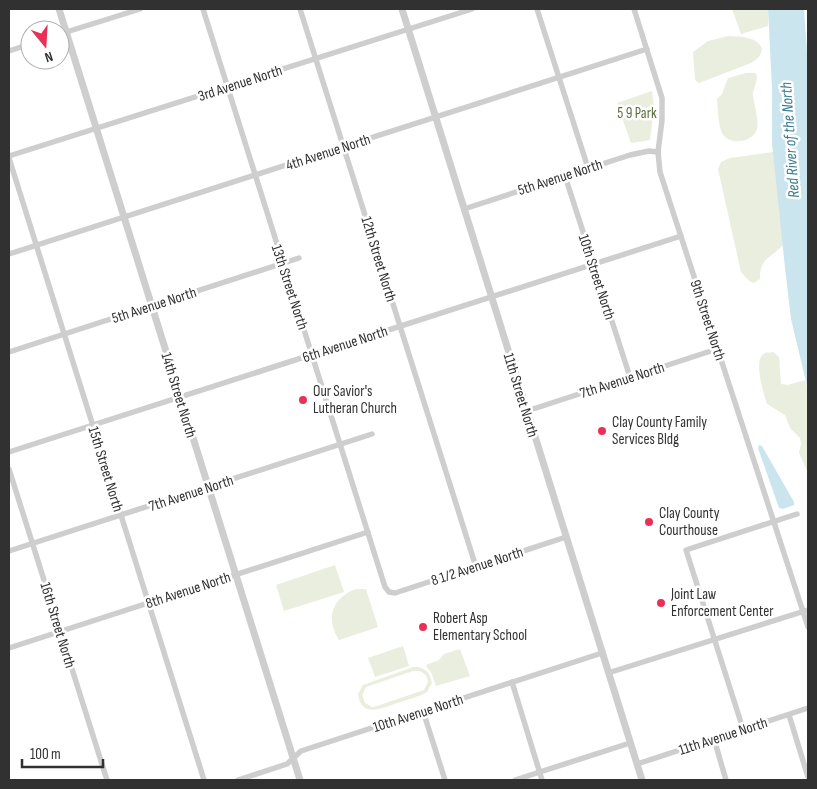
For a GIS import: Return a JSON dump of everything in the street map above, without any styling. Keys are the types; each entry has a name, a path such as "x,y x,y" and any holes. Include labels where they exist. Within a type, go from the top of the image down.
{"street":[{"path":"70,31 140,9"},
{"name":"13th Street North","path":"203,9 385,587 389,592"},
{"name":"12th Street North","path":"300,9 476,567"},
{"name":"11th Street North","path":"402,9 642,780"},
{"name":"3rd Avenue North","path":"9,157 472,9"},
{"path":"537,9 588,168"},
{"name":"9th Street North","path":"634,9 662,98 662,120 658,152 660,172 774,522 806,611 808,627"},
{"name":"4th Avenue North","path":"9,254 647,49"},
{"name":"14th Street North","path":"70,53 96,128 300,780"},
{"name":"5th Avenue North","path":"464,209 639,152 658,152"},
{"name":"15th Street North","path":"9,157 204,780"},
{"name":"10th Street North","path":"565,176 630,378"},
{"name":"6th Avenue North","path":"9,452 681,236"},
{"name":"5th Avenue North","path":"9,352 300,258"},
{"name":"7th Avenue North","path":"527,411 718,349"},
{"name":"7th Avenue North","path":"9,551 372,434"},
{"name":"16th Street North","path":"9,469 107,780"},
{"path":"743,729 686,550 797,514"},
{"name":"8th Avenue North","path":"9,648 368,532"},
{"name":"8 1/2 Avenue North","path":"389,592 395,592 476,567 566,537"},
{"path":"608,674 806,611"},
{"name":"10th Avenue North","path":"238,780 287,764 301,750 602,652"},
{"path":"512,682 542,780"},
{"name":"11th Avenue North","path":"637,764 808,708"},
{"path":"423,711 445,780"},
{"path":"789,715 808,777"},
{"path":"714,739 726,780"},
{"path":"515,780 630,743"}],"green space":[{"path":"732,9 768,9 768,26 741,34"},
{"path":"729,36 756,41 762,48 760,55 751,63 699,83 695,80 693,52 708,41"},
{"path":"746,73 756,73 757,76 753,95 757,116 757,129 755,134 746,140 730,140 722,133 717,99 722,94 728,78"},
{"name":"5 9 Park","path":"652,91 654,107 650,140 631,143 617,103"},
{"path":"773,152 783,245 766,259 760,272 760,279 754,283 749,281 741,272 718,169 721,162 730,158"},
{"path":"773,352 779,357 781,384 788,385 805,380 808,390 808,473 799,453 800,438 790,428 785,415 767,404 760,377 759,362 765,353"},
{"path":"335,565 344,592 284,611 276,585"},
{"path":"356,589 366,589 378,627 339,640 332,624 333,610 341,598"},
{"path":"403,646 409,666 375,677 368,658"},
{"path":"460,649 470,676 436,686 431,672 426,665 439,660 444,654"},
{"path":"413,667 426,670 432,683 427,692 421,695 374,710 364,707 360,702 358,694 363,685","holes":["416,671 424,673 426,677 428,682 424,690 377,706 372,707 365,703 362,695 366,687"]}],"water":[{"name":"Red River of the North","path":"768,9 804,9 808,66 808,390 791,319 785,268 772,144 772,88"},
{"path":"759,445 762,446 794,505 783,509 779,508 758,448"}],"place":[{"name":"Our Savior's Lutheran Church","path":"303,400"},
{"name":"Clay County Family Services Bldg","path":"602,431"},
{"name":"Clay County Courthouse","path":"649,522"},
{"name":"Joint Law Enforcement Center","path":"661,603"},
{"name":"Robert Asp Elementary School","path":"423,627"}]}
